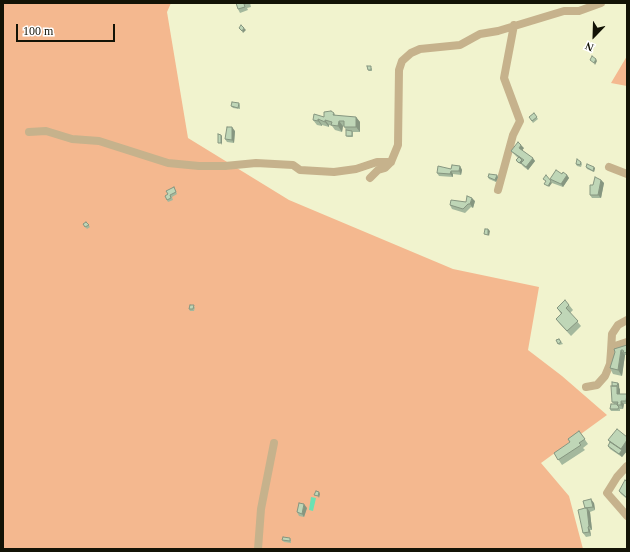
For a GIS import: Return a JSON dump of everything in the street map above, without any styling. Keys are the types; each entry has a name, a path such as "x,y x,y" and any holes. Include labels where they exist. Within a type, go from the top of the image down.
{"street":[{"path":"370,178 378,170 385,168 391,162 398,145 399,70 402,61 411,53 420,49 460,46 480,34 498,31 564,11 579,11 601,3"},
{"path":"498,190 513,135 520,121 504,78 514,25"},
{"path":"29,132 46,131 72,139 99,142 168,163 199,166 225,166 256,162 293,166 300,170 311,172 334,172 356,169 377,162 391,162"},
{"path":"609,167 627,174"},
{"path":"586,387 597,385 605,376 610,364 612,334 618,325 627,320"},
{"path":"611,351 615,346 627,342"},
{"path":"258,549 261,509 274,443"},
{"path":"627,466 617,477 607,493 627,516"}],"shaded area":[{"path":"3,3 171,3 167,12 188,138 289,200 453,269 539,287 528,350 562,376 607,415 541,463 569,496 583,549 3,549"},
{"path":"627,56 627,86 611,83"},
{"path":"311,497 316,498 313,511 309,510"}],"building":[{"path":"236,3 249,3 244,4 245,7 238,9"},
{"path":"241,25 244,28 242,31 239,28"},
{"path":"592,56 596,59 594,63 590,60"},
{"path":"367,66 371,66 371,70 368,70"},
{"path":"232,102 239,103 238,108 231,106"},
{"path":"331,111 334,113 333,115 356,117 356,127 344,127 344,121 339,121 338,126 331,125 332,122 325,120 325,122 318,119 318,121 313,120 314,114 324,117 324,112"},
{"path":"534,113 537,117 532,121 529,117"},
{"path":"227,127 232,127 232,140 225,139"},
{"path":"346,130 352,131 352,136 346,136"},
{"path":"218,134 221,135 221,143 218,143"},
{"path":"518,142 521,145 519,148 533,158 526,167 521,163 524,160 511,151"},
{"path":"519,157 522,160 519,163 516,160"},
{"path":"577,159 581,162 580,165 576,164"},
{"path":"587,164 594,167 593,171 586,167"},
{"path":"452,165 460,166 459,171 451,171 450,174 437,173 438,166 451,169"},
{"path":"556,170 567,175 561,184 550,179"},
{"path":"489,174 497,175 495,180 488,177"},
{"path":"546,175 551,181 548,186 544,184 546,181 543,179"},
{"path":"595,177 601,180 598,195 590,195 590,185 593,185"},
{"path":"174,187 176,192 170,195 171,198 167,200 165,196 168,194 166,191"},
{"path":"467,196 472,198 470,204 463,209 450,205 451,200 466,202"},
{"path":"86,222 89,225 85,227 83,224"},
{"path":"485,229 488,229 488,235 484,234"},
{"path":"565,300 569,305 566,308 578,321 567,331 556,319 562,313 557,308"},
{"path":"190,305 194,305 193,309 189,309"},
{"path":"559,339 561,342 558,344 556,340"},
{"path":"627,345 627,352 624,353 623,350 621,350 618,370 610,368 615,352 614,349"},
{"path":"612,382 618,383 617,386 612,386"},
{"path":"611,386 617,386 617,394 627,394 626,401 621,401 621,405 617,405 618,402 612,402"},
{"path":"611,404 617,404 619,407 618,409 610,409"},
{"path":"617,429 627,437 627,440 621,449 608,440"},
{"path":"579,431 585,439 579,443 581,445 558,460 554,453 570,442 568,439"},
{"path":"610,442 622,450 619,454 608,446"},
{"path":"625,480 627,482 626,497 619,491"},
{"path":"316,491 319,492 318,496 314,495"},
{"path":"591,499 593,507 585,508 583,501"},
{"path":"299,503 304,504 302,514 297,512"},
{"path":"587,508 589,532 583,533 578,510"},
{"path":"283,537 290,538 290,541 282,540"}]}
